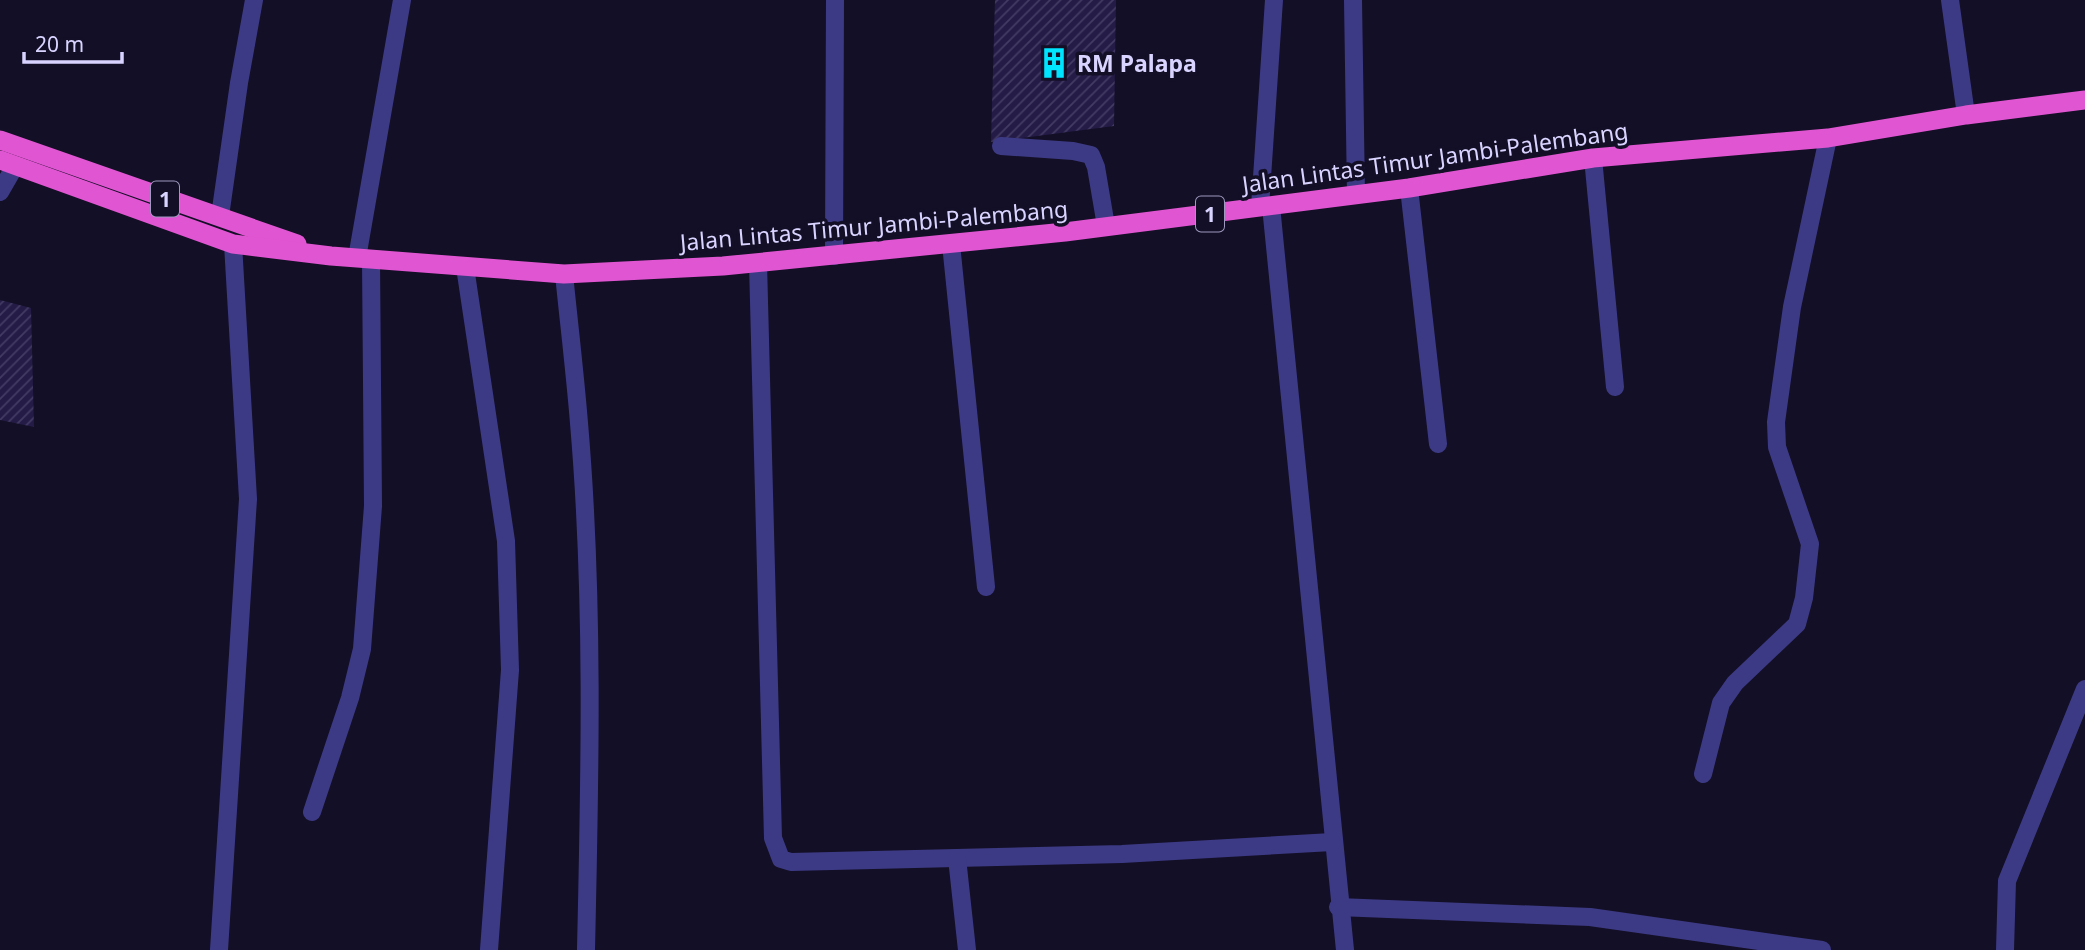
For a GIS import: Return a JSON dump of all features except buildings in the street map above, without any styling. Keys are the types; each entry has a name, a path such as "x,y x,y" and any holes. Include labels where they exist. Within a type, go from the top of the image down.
{"highway":[{"name":"Jalan Lintas Timur Jambi-Palembang","path":"8,163 233,244 364,259 564,274 758,263 951,244 1409,188 1593,158 1828,138 1966,115 2085,100"},
{"name":"Jalan Lintas Timur Jambi-Palembang","path":"0,140 331,256"}],"street":[{"path":"220,216 254,0"},
{"path":"312,812 350,698 362,649 373,506 364,259 402,0"},
{"path":"834,256 835,0"},
{"path":"1274,0 1266,207 1338,907 1345,950"},
{"path":"1353,0 1356,195"},
{"path":"1950,0 1966,115"},
{"path":"1703,774 1721,703 1735,683 1797,624 1804,598 1810,544 1777,447 1776,422 1792,307 1828,138"},
{"path":"1001,146 1073,151 1091,155 1096,167 1105,226"},
{"path":"1593,158 1615,387"},
{"path":"0,192 8,163"},
{"path":"1409,188 1438,443"},
{"path":"219,950 248,499 233,244"},
{"path":"951,244 986,587"},
{"path":"758,263 773,838 781,859 791,862 1122,854 1332,842"},
{"path":"465,267 506,541 510,670 489,950"},
{"path":"564,274 580,424 587,562 589,828 586,950"},
{"path":"2005,950 2007,881 2085,689"},
{"path":"957,858 967,950"},
{"path":"1338,907 1590,917 1822,950"}],"place":[{"name":"RM Palapa","path":"1054,63"}]}
